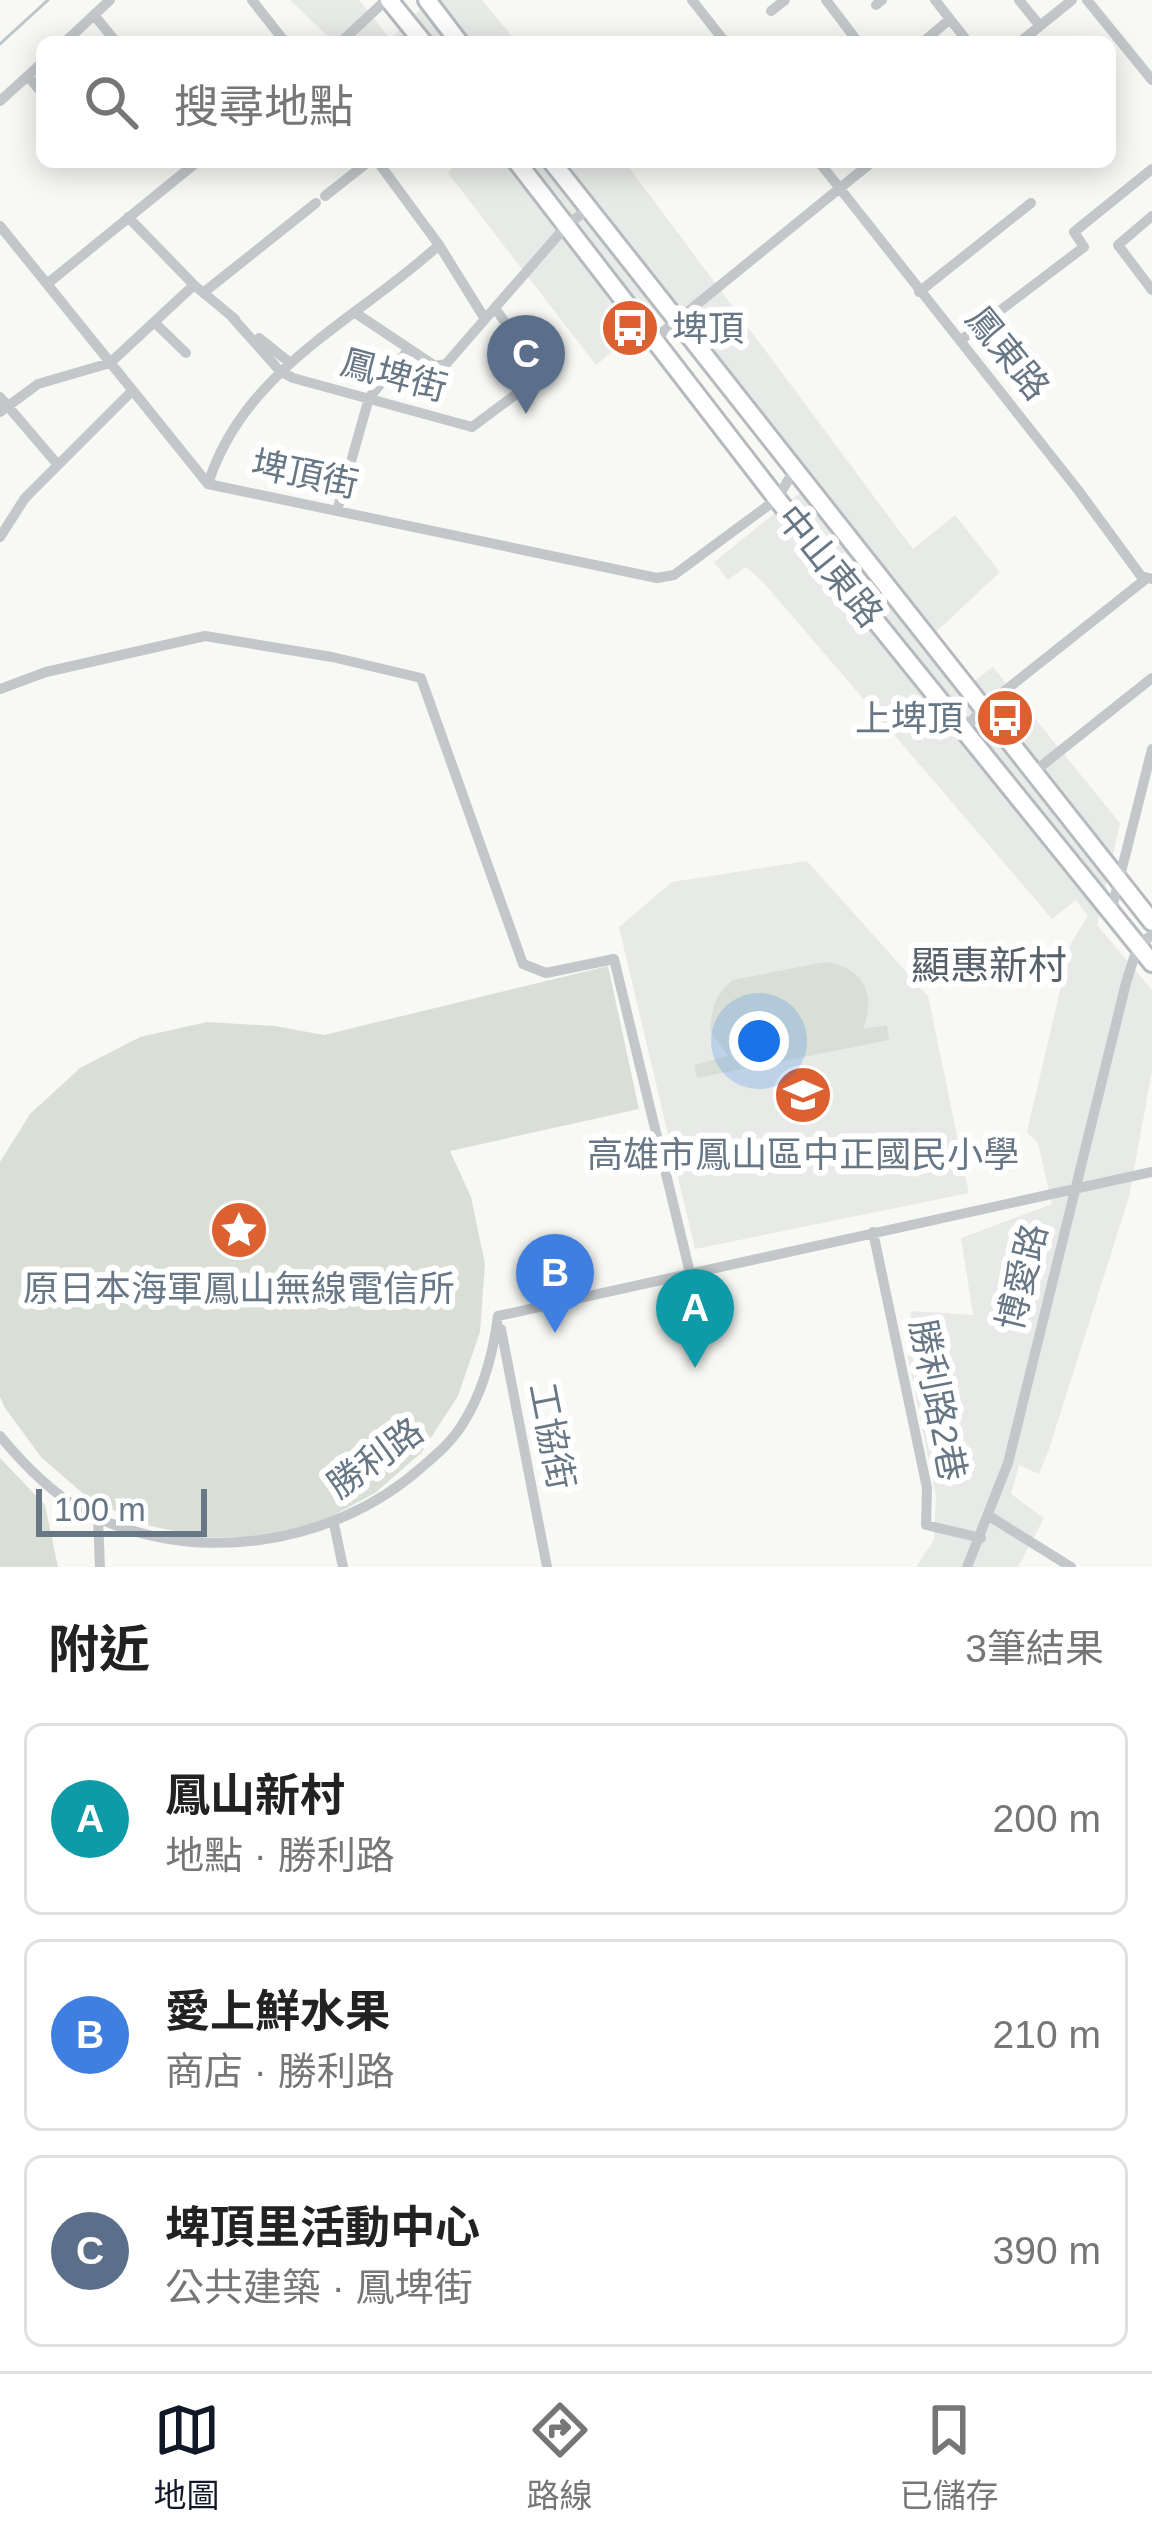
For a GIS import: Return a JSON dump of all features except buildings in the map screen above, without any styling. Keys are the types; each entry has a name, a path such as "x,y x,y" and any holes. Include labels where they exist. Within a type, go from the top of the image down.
{"main road":[{"path":"387,0 418,36"},
{"path":"427,0 455,36"},
{"name":"中山東路","path":"522,168 963,731 1111,912 1145,940 1152,963"},
{"name":"中山東路","path":"557,168 1152,922"}],"street":[{"path":"71,36 110,0"},
{"path":"252,0 280,36"},
{"path":"348,36 387,0"},
{"path":"692,0 720,36"},
{"path":"771,11 785,0"},
{"path":"826,0 853,36"},
{"path":"935,0 963,36"},
{"path":"1018,0 1040,26"},
{"path":"1031,36 1072,0"},
{"path":"1088,0 1152,80"},
{"path":"94,15 111,36"},
{"path":"929,36 950,19"},
{"path":"0,101 36,69"},
{"path":"28,76 36,86"},
{"path":"47,284 189,168"},
{"path":"58,465 2,404 38,383 110,363 154,322 360,168"},
{"path":"383,168 439,244 485,319"},
{"name":"鳳東路","path":"823,168 1142,576 1150,579"},
{"path":"653,340 865,168"},
{"path":"961,340 1084,247 1074,232 1152,169"},
{"path":"920,292 1031,203"},
{"name":"鳳埤街","path":"409,349 440,366 446,364 567,225 588,208"},
{"path":"1152,216 1118,245 1152,290"},
{"name":"鳳埤街","path":"128,217 198,289 308,383 462,425 483,422 542,375 495,308"},
{"name":"埤頂街","path":"0,226 208,484 657,578 674,574 777,499 793,472"},
{"path":"208,484 225,438 284,366 439,244"},
{"path":"338,512 369,398 409,349 354,312"},
{"path":"154,322 187,353"},
{"path":"0,537 25,498 132,392"},
{"path":"963,731 983,709 1150,579"},
{"path":"0,688 46,672 205,636 422,678 523,964 546,973 614,959 690,1273"},
{"path":"1035,771 1152,678"},
{"path":"1111,912 1152,749"},
{"name":"博愛路","path":"967,1567 1008,1463 1074,1191 1145,940"},
{"path":"498,1316 1152,1172"},
{"name":"勝利路2巷","path":"873,1232 927,1488 926,1525 981,1538"},
{"name":"勝利路","path":"0,1436 45,1483 98,1518 151,1538 219,1547 276,1542 334,1524 370,1506 408,1480 460,1429 491,1360 498,1316"},
{"name":"工協街","path":"498,1316 547,1567"},
{"path":"989,1516 1071,1567"},
{"path":"98,1518 100,1567"},
{"path":"334,1524 343,1567"}],"shaded area":[{"path":"290,0 359,0 388,36 328,36"},
{"path":"430,0 482,0 512,36 393,36"},
{"path":"453,168 629,168 913,549 955,515 1000,572 936,632 973,682 993,667 1120,823 1097,925 1152,990 1152,1071 1129,1197 1049,1449 1039,1474 1019,1465 1011,1494 1044,1518 1018,1567 916,1567 934,1540 936,1496 908,1358 911,1311 973,1315 961,1238 1052,1204 1038,1143 1027,1132 1071,943 1088,916 1076,900 1052,919 763,582 746,567 728,580 714,562 811,484 669,306 596,365 448,173"},
{"name":"高雄市鳳山區中正國民小學","path":"807,861 928,996 969,1193 695,1249 619,927 672,882"},
{"path":"825,962 849,970 864,984 868,1004 863,1029 887,1025 889,1040 697,1078 694,1065 728,1056 710,1031 715,1002 727,985"},
{"name":"原日本海軍鳳山無線電信所","path":"608,966 639,1109 450,1151 471,1197 485,1264 480,1332 458,1396 421,1453 375,1493 321,1522 262,1537 201,1537 142,1524 87,1497 41,1457 0,1397 0,1162 30,1114 80,1068 140,1037 207,1022 324,1035"},
{"path":"0,1458 45,1505 58,1567 0,1567"}],"waterway":[{"path":"0,44 48,0"}],"place":[{"name":"埤頂","path":"630,328"},
{"name":"埤頂里活動中心","path":"526,414"},
{"name":"上埤頂","path":"1005,718"},
{"name":"高雄市鳳山區中正國民小學","path":"803,1095"},
{"name":"原日本海軍鳳山無線電信所","path":"239,1230"},
{"name":"愛上鮮水果","path":"555,1333"},
{"name":"鳳山新村","path":"695,1368"}],"district":[{"name":"顯惠新村","path":"989,965"}]}
